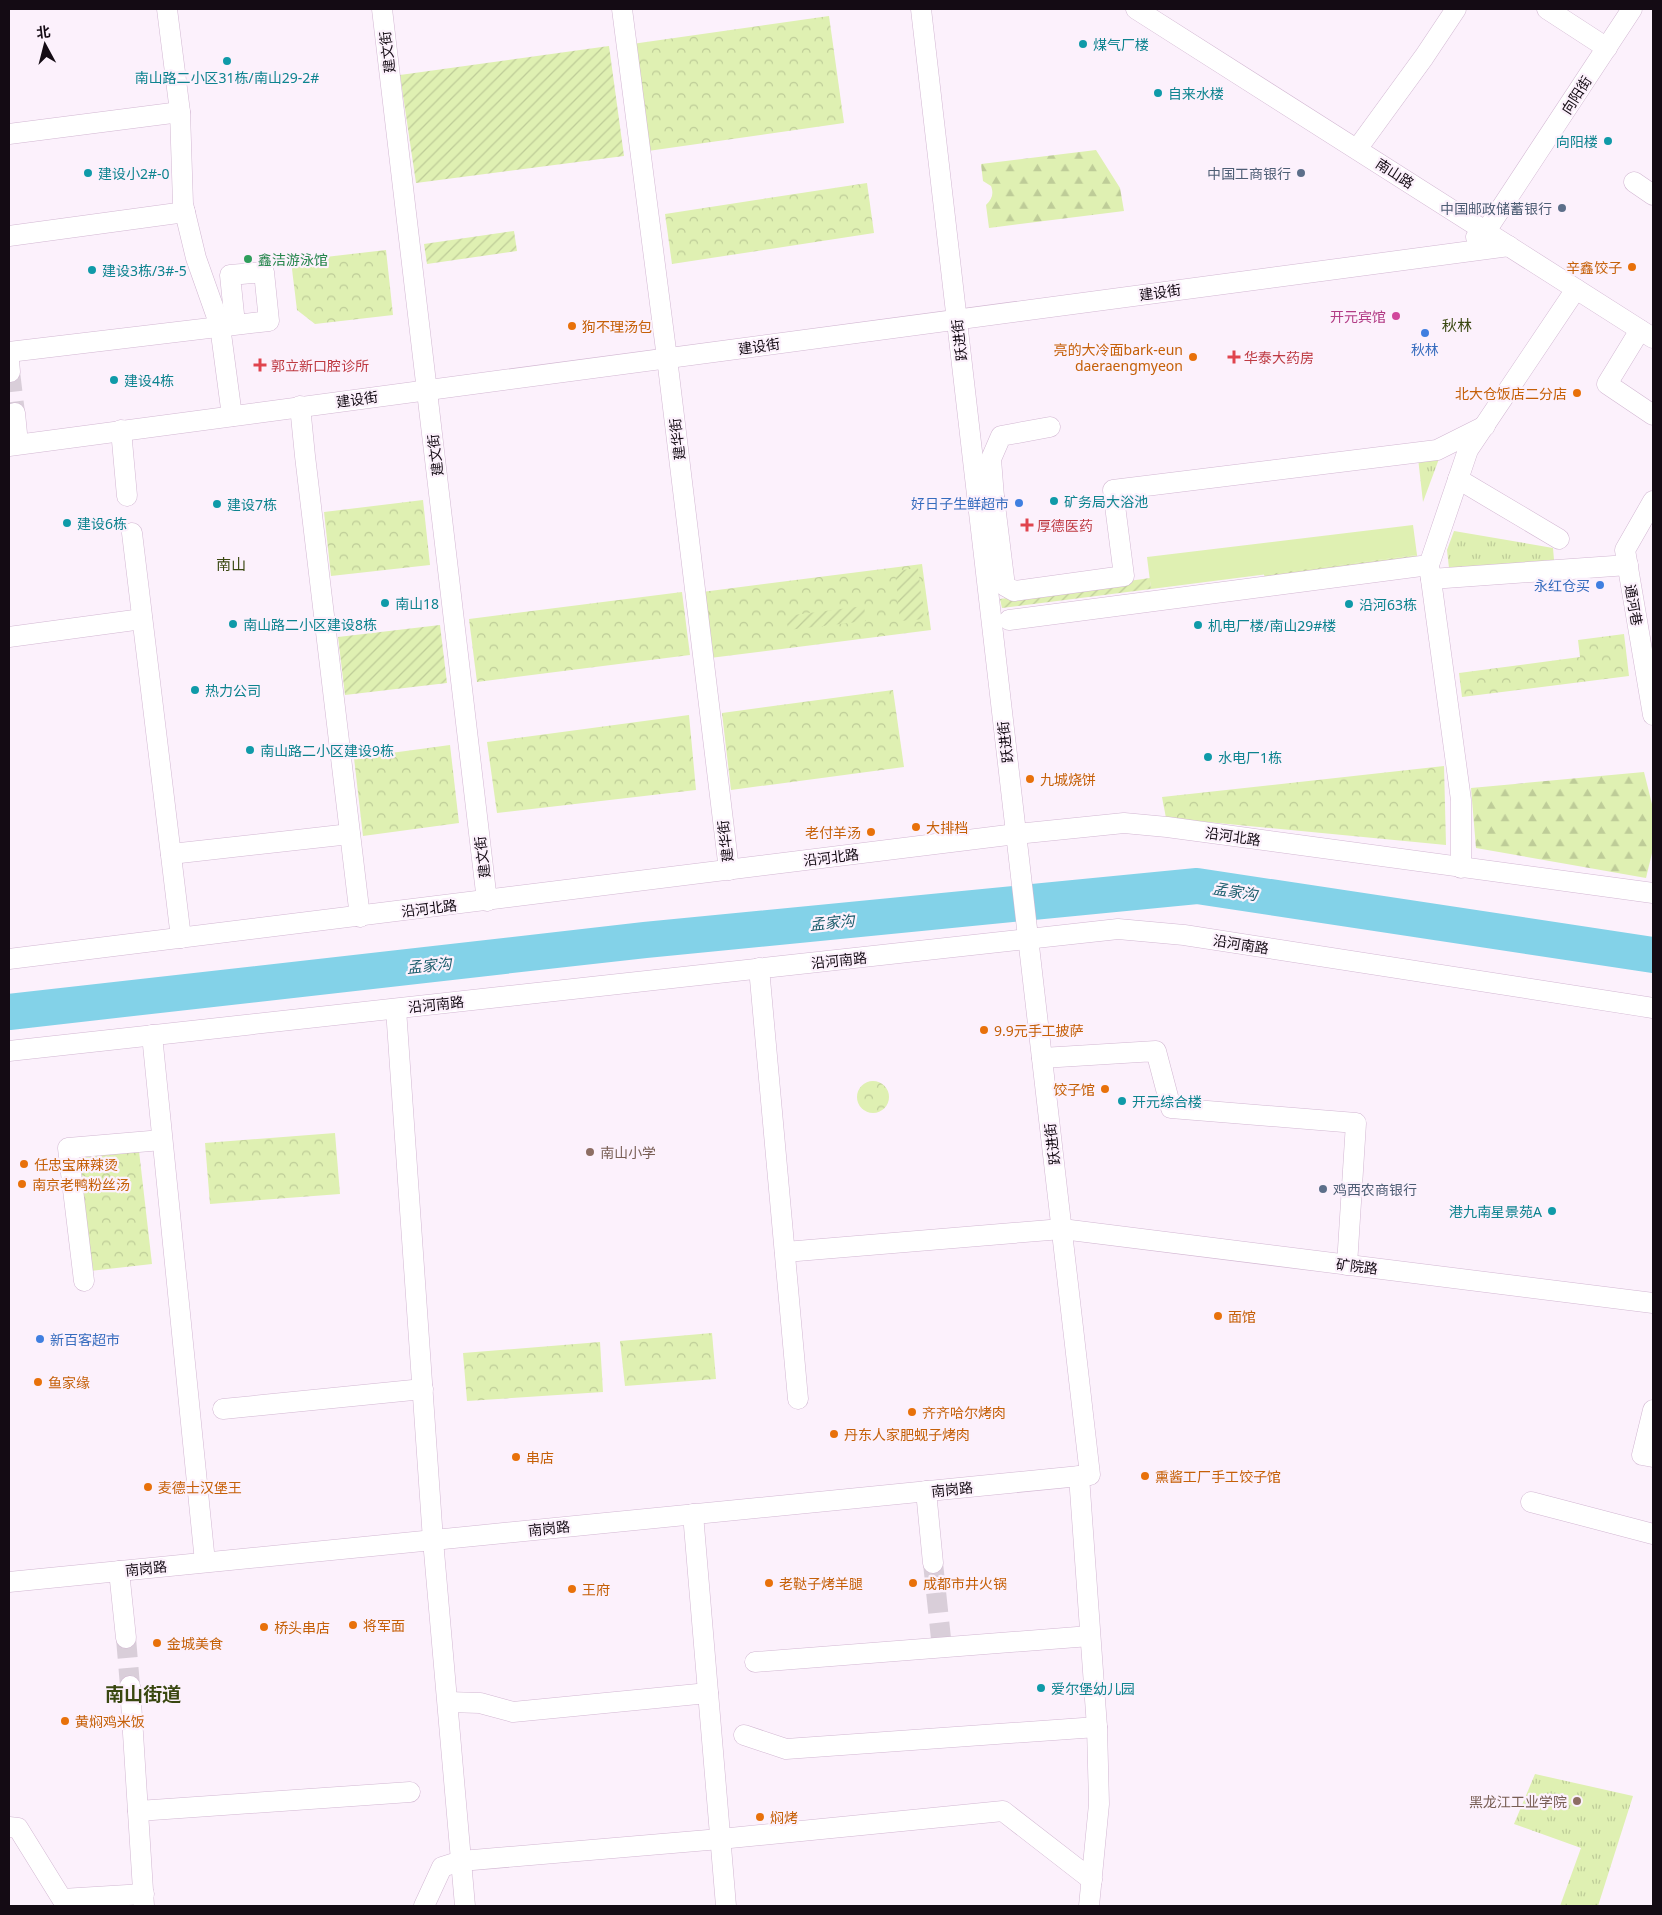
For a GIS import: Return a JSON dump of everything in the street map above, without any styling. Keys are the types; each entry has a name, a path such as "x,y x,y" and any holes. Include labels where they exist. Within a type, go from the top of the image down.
{"street":[{"path":"167,9 180,112 183,204 196,258 228,325 232,416"},
{"name":"建文街","path":"382,9 487,901"},
{"name":"建华街","path":"622,9 667,358 729,870"},
{"name":"跃进街","path":"921,9 957,319 986,498 1016,835 1062,1229 1085,1476 1090,1636 1098,1727 1100,1804 1090,1906"},
{"name":"南山路","path":"1136,9 1161,15 1357,149 1576,289 1648,331"},
{"path":"1357,149 1414,72 1456,9"},
{"path":"1548,9 1607,48"},
{"name":"向阳街","path":"1486,231 1632,9"},
{"path":"9,134 180,112"},
{"path":"1634,182 1653,195"},
{"path":"9,236 185,212"},
{"path":"1443,254 1486,231"},
{"name":"建设街","path":"13,445 1509,246"},
{"path":"1462,868 1461,800 1430,572 1468,450 1576,289"},
{"path":"9,361 228,325"},
{"path":"1648,331 1607,384 1653,415"},
{"path":"300,406 360,917"},
{"path":"13,445 15,413"},
{"path":"1050,427 1001,436 991,459 986,498 1005,586 1014,592 1124,576 1113,490 1437,450 1485,426"},
{"path":"121,430 127,496"},
{"path":"1458,479 1559,538"},
{"path":"1009,620 1430,572 1626,558 1653,501"},
{"path":"132,533 181,938"},
{"name":"通河巷","path":"1626,558 1644,614 1653,715"},
{"path":"9,637 142,619"},
{"name":"沿河北路","path":"9,959 1016,835 1124,824 1153,825 1653,893"},
{"path":"171,854 350,834"},
{"name":"沿河南路","path":"15,1050 759,968 1027,932 1118,929 1184,935 1653,1008"},
{"path":"759,968 798,1399"},
{"path":"396,1008 433,1540 465,1906"},
{"path":"152,1036 205,1562"},
{"path":"1042,1058 1156,1051 1172,1108 1356,1122 1346,1265"},
{"path":"84,1281 68,1148 162,1140"},
{"name":"矿院路","path":"785,1252 1062,1229 1653,1303"},
{"path":"223,1409 423,1389"},
{"path":"1653,1410 1642,1455 1653,1457"},
{"name":"南岗路","path":"9,1582 1085,1476"},
{"path":"926,1491 933,1564"},
{"path":"1531,1502 1653,1534"},
{"path":"693,1514 726,1906"},
{"path":"119,1571 126,1638"},
{"path":"755,1662 1090,1636"},
{"path":"9,1827 18,1828 62,1899 144,1900 130,1686"},
{"path":"448,1702 480,1702 513,1712 708,1693"},
{"path":"744,1734 786,1749 1098,1727"},
{"path":"138,1811 410,1792"},
{"path":"424,1906 442,1867 462,1861 720,1839 1002,1811 1092,1880"}],"green space":[{"path":"829,16 844,123 648,151 632,44"},
{"path":"609,46 624,156 416,183 400,75"},
{"path":"1096,150 1120,188 1124,211 989,228 986,205 991,198 992,192 991,186 983,181 981,164"},
{"path":"867,183 874,233 672,264 665,214"},
{"path":"514,231 517,251 427,264 424,244"},
{"path":"386,250 393,315 315,324 297,310 291,261"},
{"path":"1440,456 1423,502 1418,458"},
{"path":"423,500 430,565 331,576 324,512"},
{"path":"1413,525 1417,555 1151,589 1147,557"},
{"path":"1454,531 1553,548 1554,560 1449,568 1447,550"},
{"path":"1417,555 1418,561 1265,580 1264,574"},
{"path":"922,564 931,630 710,658 702,592"},
{"path":"918,568 924,619 900,621 895,571"},
{"path":"1150,578 1151,589 1002,608 1000,599"},
{"path":"682,592 690,655 477,682 469,619"},
{"path":"864,606 866,621 788,630 786,616"},
{"path":"440,625 447,683 345,695 338,637"},
{"path":"1624,634 1629,676 1462,697 1459,673 1580,657 1578,640"},
{"path":"893,690 904,767 731,790 722,713"},
{"path":"689,715 696,790 497,813 487,742"},
{"path":"450,745 459,823 363,836 354,758"},
{"path":"1444,766 1446,845 1166,818 1162,797"},
{"path":"1644,772 1653,808 1653,849 1646,878 1476,848 1471,788"},
{"path":"873,1081 879,1082 884,1086 888,1091 888,1103 884,1108 879,1112 873,1113 867,1112 862,1108 858,1103 857,1097 858,1091 862,1086 867,1082"},
{"path":"335,1133 340,1194 210,1204 205,1143"},
{"path":"139,1151 152,1264 90,1271 78,1158"},
{"path":"712,1333 716,1379 625,1386 620,1341"},
{"path":"600,1342 603,1392 467,1401 463,1353"},
{"path":"1535,1774 1633,1796 1598,1906 1560,1906 1581,1848 1514,1824"}],"waterway":[{"name":"孟家沟","path":"9,1012 645,940 1197,886 1653,955"}],"tunnel":[{"path":"10,372 15,413"},
{"path":"933,1563 942,1648"},
{"path":"126,1638 130,1686"}],"place":[{"name":"煤气厂楼","path":"1083,44"},
{"name":"南山路二小区31栋/南山29-2#","path":"227,61"},
{"name":"自来水楼","path":"1158,93"},
{"name":"向阳楼","path":"1608,141"},
{"name":"建设小2#-0","path":"88,173"},
{"name":"中国工商银行","path":"1301,173"},
{"name":"中国邮政储蓄银行","path":"1562,208"},
{"name":"鑫洁游泳馆","path":"248,259"},
{"name":"辛鑫饺子","path":"1632,267"},
{"name":"建设3栋/3#-5","path":"92,270"},
{"name":"开元宾馆","path":"1396,316"},
{"name":"狗不理汤包","path":"572,326"},
{"name":"秋林","path":"1425,333"},
{"name":"亮的大冷面bark-eun daeraengmyeon","path":"1193,357"},
{"name":"华泰大药房","path":"1234,357"},
{"name":"郭立新口腔诊所","path":"260,365"},
{"name":"建设4栋","path":"114,380"},
{"name":"北大仓饭店二分店","path":"1577,393"},
{"name":"矿务局大浴池","path":"1054,501"},
{"name":"好日子生鲜超市","path":"1019,503"},
{"name":"建设7栋","path":"217,504"},
{"name":"建设6栋","path":"67,523"},
{"name":"厚德医药","path":"1027,525"},
{"name":"永红仓买","path":"1600,585"},
{"name":"南山18","path":"385,603"},
{"name":"沿河63栋","path":"1349,604"},
{"name":"南山路二小区建设8栋","path":"233,624"},
{"name":"机电厂楼/南山29#楼","path":"1198,625"},
{"name":"热力公司","path":"195,690"},
{"name":"南山路二小区建设9栋","path":"250,750"},
{"name":"水电厂1栋","path":"1208,757"},
{"name":"九城烧饼","path":"1030,779"},
{"name":"大排档","path":"916,827"},
{"name":"老付羊汤","path":"871,832"},
{"name":"9.9元手工披萨","path":"984,1030"},
{"name":"饺子馆","path":"1105,1089"},
{"name":"开元综合楼","path":"1122,1101"},
{"name":"南山小学","path":"590,1152"},
{"name":"任忠宝麻辣烫","path":"24,1164"},
{"name":"南京老鸭粉丝汤","path":"22,1184"},
{"name":"鸡西农商银行","path":"1323,1189"},
{"name":"港九南星景苑A","path":"1552,1211"},
{"name":"面馆","path":"1218,1316"},
{"name":"新百客超市","path":"40,1339"},
{"name":"鱼家缘","path":"38,1382"},
{"name":"齐齐哈尔烤肉","path":"912,1412"},
{"name":"丹东人家肥蚬子烤肉","path":"834,1434"},
{"name":"串店","path":"516,1457"},
{"name":"熏酱工厂手工饺子馆","path":"1145,1476"},
{"name":"麦德士汉堡王","path":"148,1487"},
{"name":"老鞑子烤羊腿","path":"769,1583"},
{"name":"成都市井火锅","path":"913,1583"},
{"name":"王府","path":"572,1589"},
{"name":"将军面","path":"353,1625"},
{"name":"桥头串店","path":"264,1627"},
{"name":"金城美食","path":"157,1643"},
{"name":"爱尔堡幼儿园","path":"1041,1688"},
{"name":"黄焖鸡米饭","path":"65,1721"},
{"name":"黑龙江工业学院","path":"1577,1801"},
{"name":"焖烤","path":"760,1817"}],"district":[{"name":"秋林","path":"1457,325"},
{"name":"南山","path":"231,564"},
{"name":"南山街道","path":"143,1694"}]}
